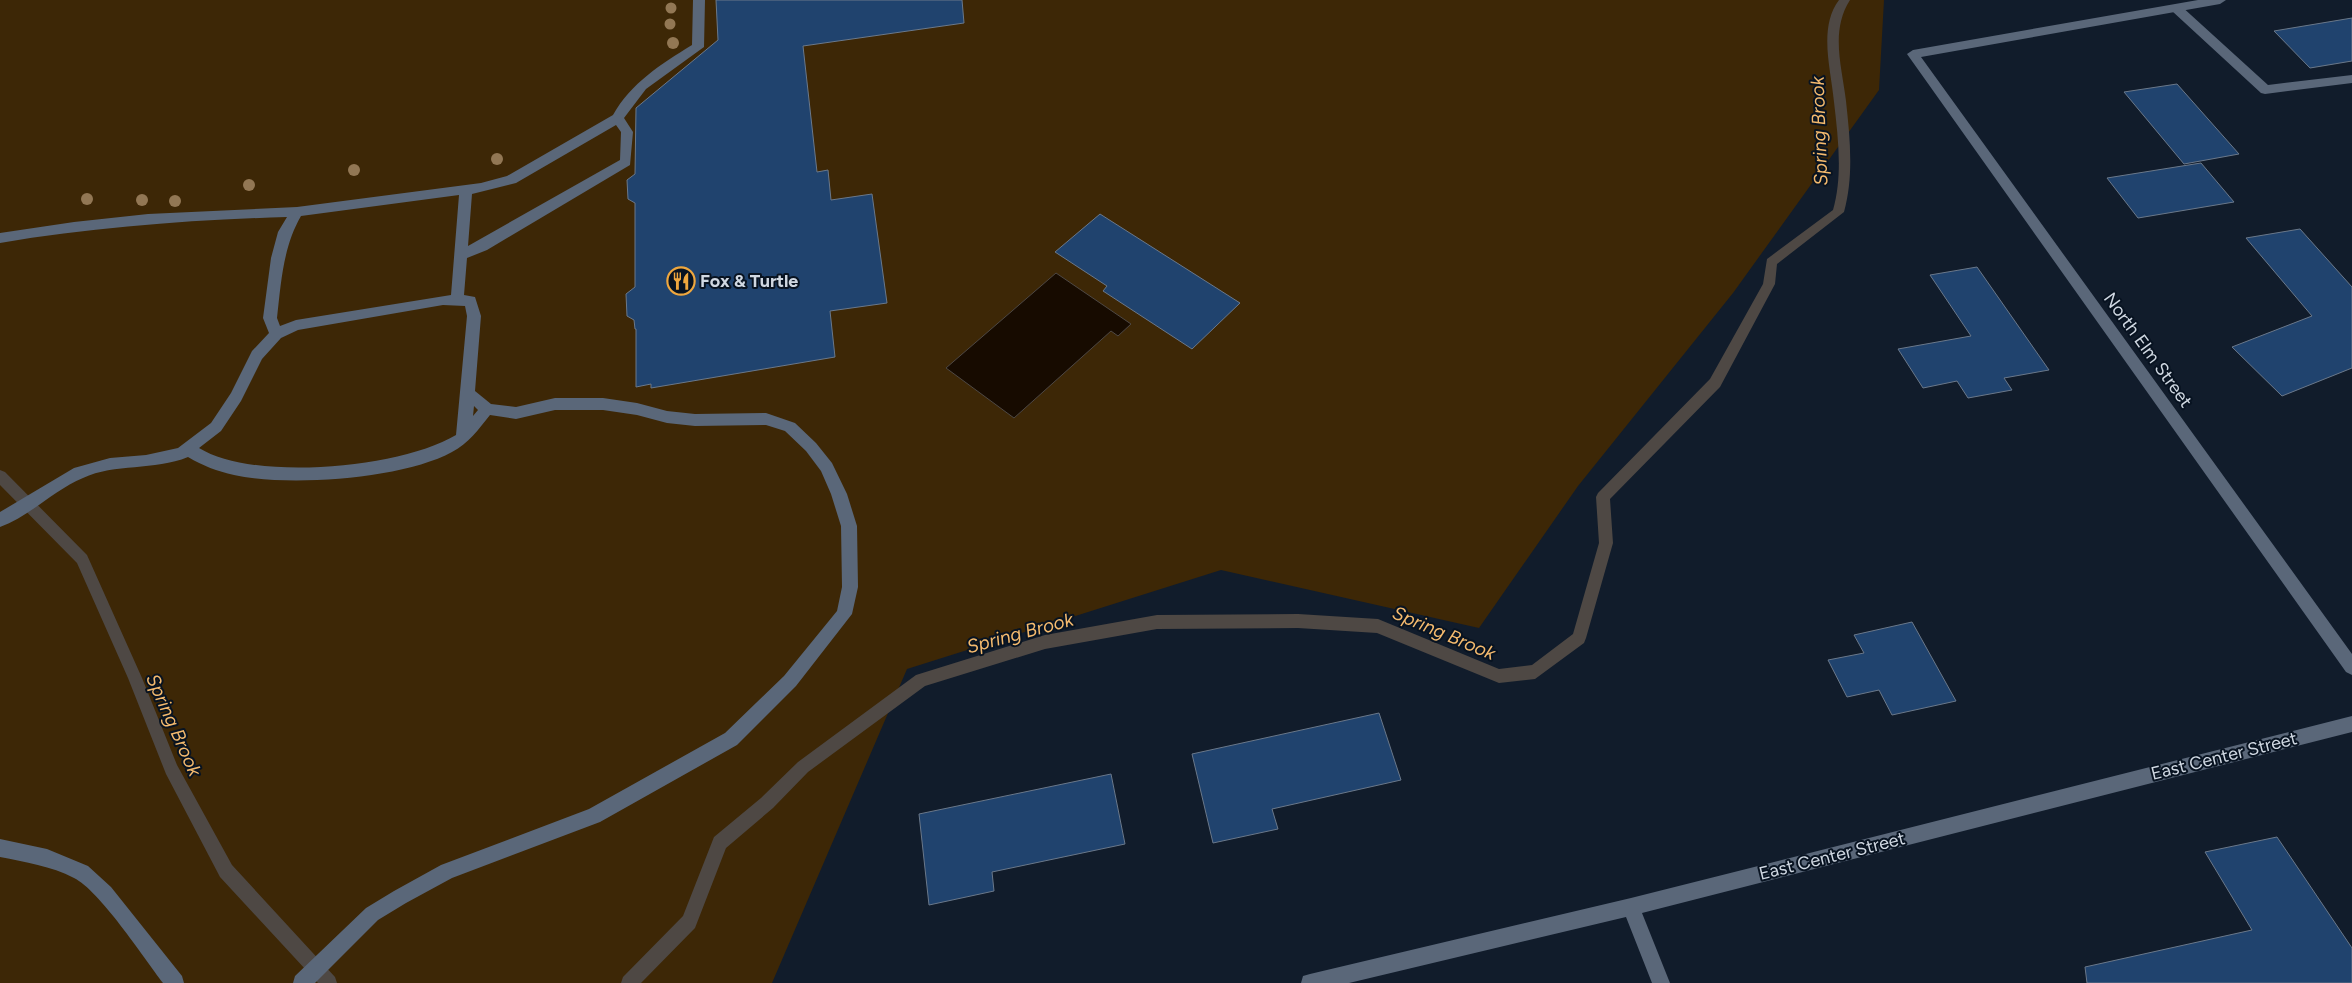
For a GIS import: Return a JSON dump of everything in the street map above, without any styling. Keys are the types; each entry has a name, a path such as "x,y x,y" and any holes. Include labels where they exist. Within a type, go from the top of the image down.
{"street":[{"path":"0,238 130,220 203,214 297,212 408,196 466,190 511,180 618,118 622,107 654,76 698,47 699,0"},
{"path":"2176,8 2216,0"},
{"path":"2176,8 2265,90 2352,79"},
{"name":"North Elm Street","path":"2176,8 1913,54 2352,667"},
{"path":"458,300 461,256 482,246 626,162 627,132 618,118"},
{"path":"458,300 466,190"},
{"path":"276,334 270,318 278,258 285,232 297,212"},
{"path":"0,520 79,472 110,464 146,461 182,453 216,427 236,397 257,355 276,334 296,325 444,300 470,301 474,316 463,438"},
{"path":"302,983 372,914 400,897 447,871 594,816 731,739 790,681 844,614 850,587 849,526 839,494 827,467 811,447 790,427 766,419 695,420 667,417 637,409 603,404 555,404 516,413 487,410 468,393"},
{"path":"187,449 214,464 237,469 278,473 319,473 400,462 440,452 463,438 487,410"},
{"name":"East Center Street","path":"1310,983 1631,907 2352,724"},
{"path":"0,848 47,858 82,872 105,893 175,983"},
{"path":"1631,907 1661,983"}],"shaded area":[{"path":"0,0 1884,0 1879,90 1733,293 1578,486 1479,628 1221,570 907,669 772,983 0,983"},
{"path":"1056,273 1131,324 1118,336 1111,331 1014,418 946,368"}],"building":[{"path":"716,0 962,0 964,23 803,46 817,172 828,170 831,200 872,194 887,303 830,311 835,357 651,388 651,384 636,387 636,329 634,320 627,316 626,294 635,287 635,203 628,199 627,180 635,174 636,108 718,40"},
{"path":"2352,18 2352,61 2310,68 2274,31"},
{"path":"2177,84 2239,154 2184,164 2124,92"},
{"path":"2201,163 2234,202 2138,218 2107,178"},
{"path":"1100,214 1240,303 1192,349 1103,291 1107,286 1055,252"},
{"path":"2300,229 2352,287 2352,368 2282,396 2232,347 2312,316 2246,238"},
{"path":"1977,267 2049,370 2004,378 2012,390 1968,398 1957,381 1923,388 1898,349 1971,336 1930,275"},
{"path":"1912,622 1956,701 1892,715 1879,690 1847,697 1828,660 1864,653 1854,635"},
{"path":"1379,713 1401,780 1272,809 1278,829 1213,843 1192,754"},
{"path":"1111,774 1125,844 992,872 994,891 929,905 919,814"},
{"path":"2277,837 2352,948 2352,983 2087,983 2085,967 2252,930 2205,852"}],"waterway":[{"name":"Spring Brook","path":"629,983 689,922 720,843 767,803 803,767 921,680 1045,642 1157,622 1298,621 1378,626 1499,676 1535,672 1579,638 1606,543 1603,497 1715,383 1769,284 1771,262 1838,212 1843,186 1844,157 1833,33 1838,9 1845,0"},
{"name":"Spring Brook","path":"0,476 82,559 135,678 171,769 226,871 329,983"}],"place":[{"name":"Fox & Turtle","path":"681,281"}]}
